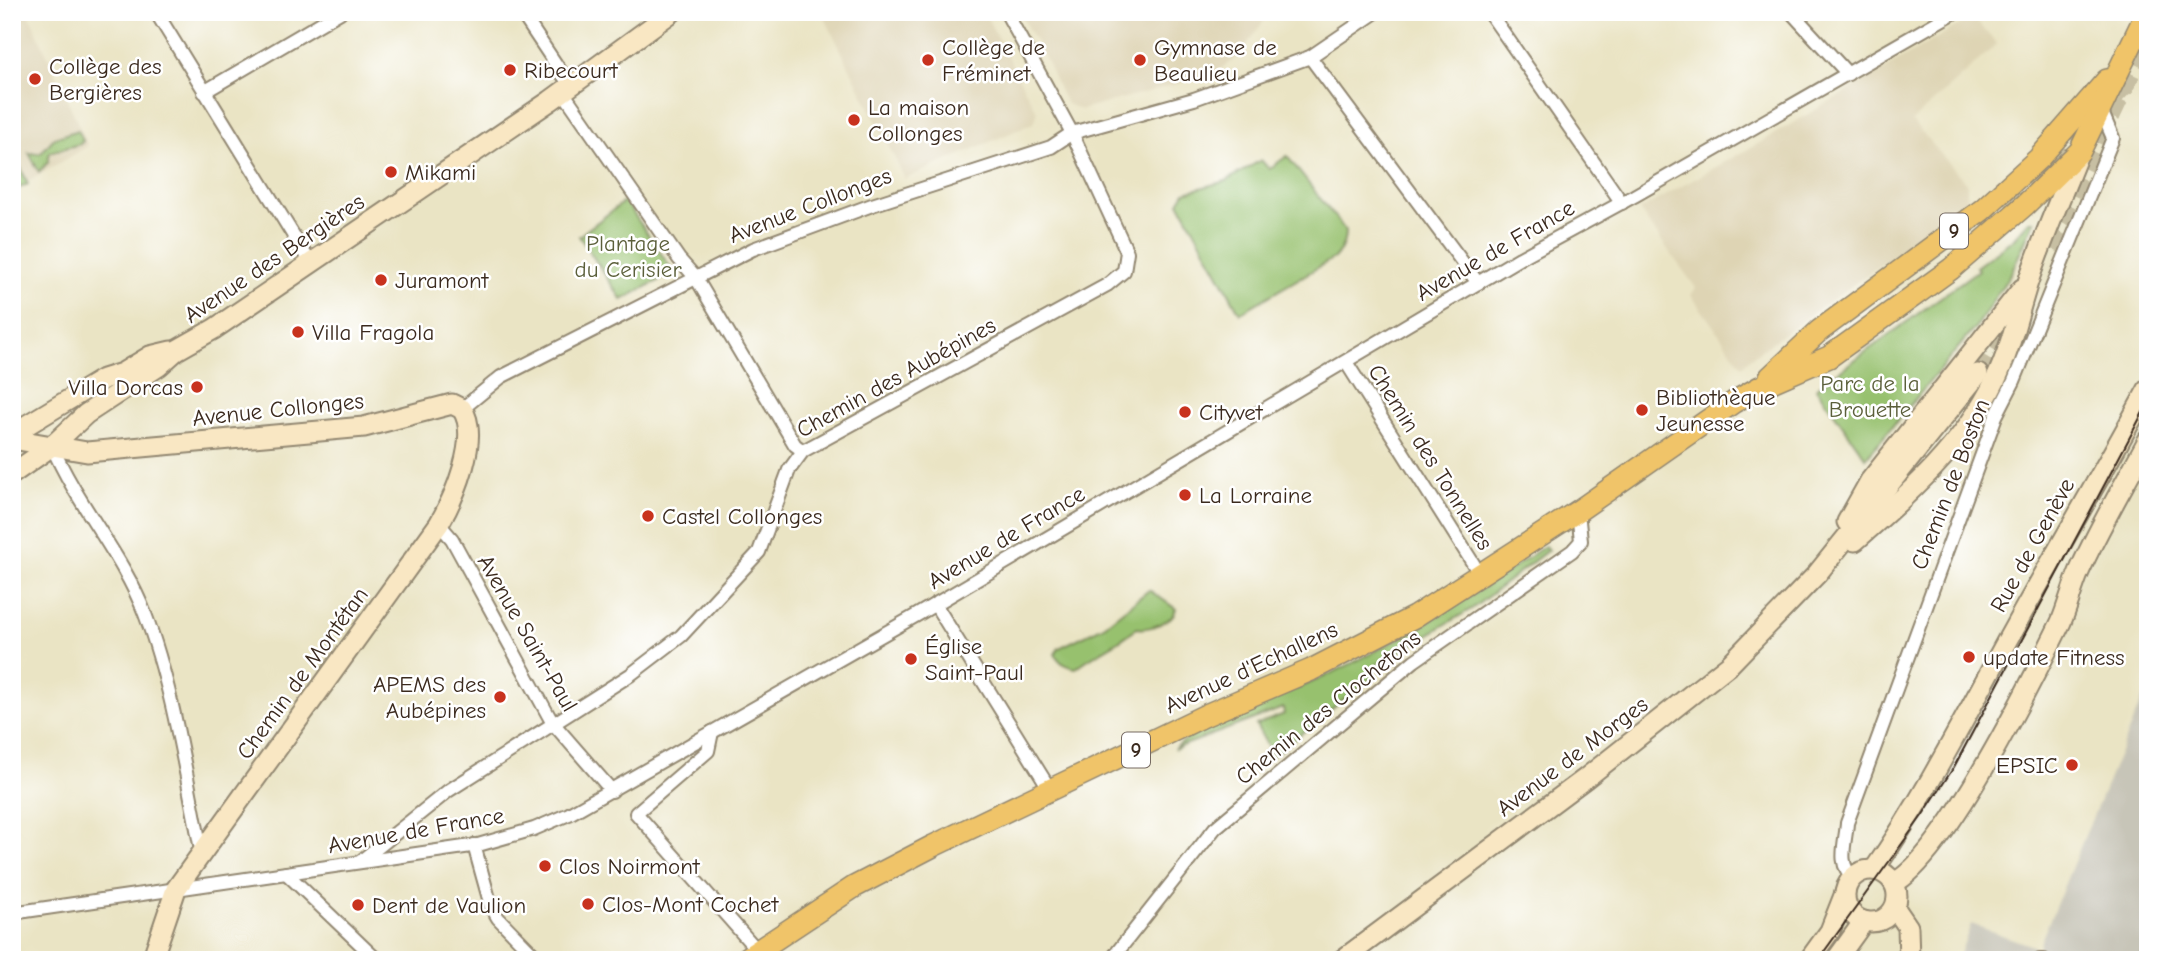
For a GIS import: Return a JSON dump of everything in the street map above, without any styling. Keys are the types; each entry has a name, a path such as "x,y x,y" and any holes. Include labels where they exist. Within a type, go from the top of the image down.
{"main road":[{"name":"9","path":"2129,54 2145,22"},
{"name":"Avenue d'Echallens","path":"750,955 860,884 945,840 1051,792 1206,715 1340,657 1414,617 1481,576 1760,387 1819,331 1987,223 2080,151 2129,54"},
{"name":"Avenue d'Echallens","path":"1987,223 2129,54"}],"street":[{"path":"156,12 311,264"},
{"path":"204,92 340,12"},
{"path":"521,12 567,89 679,259 696,278 795,445 803,451"},
{"name":"Avenue des Bergières","path":"12,474 52,446 86,414 159,366 177,350 311,264 567,89 672,12"},
{"path":"1006,12 1072,134"},
{"path":"1489,12 1622,203"},
{"path":"1791,12 1848,74"},
{"name":"Avenue de France","path":"12,913 474,845 534,828 569,814 935,604 1478,283 1955,12"},
{"name":"Avenue Collonges","path":"52,446 87,452 351,429 443,405 462,409 501,377 779,237 1051,147 1072,134 1194,99 1310,57 1369,14"},
{"path":"1310,57 1478,283"},
{"name":"Chemin de Boston","path":"1850,885 1843,865 1847,823 1996,416 2014,381 2113,138 2101,110"},
{"name":"Chemin des Aubépines","path":"359,862 448,791 552,722 630,675 681,636 759,552 789,470 803,451 1107,285 1124,271 1127,251 1072,134"},
{"name":"Avenue de Morges","path":"1342,960 1574,787 1701,688 1764,632 1817,574 1902,500 1939,460 1975,415 1987,377 2017,324 2029,279 2080,151"},
{"name":"Avenue de Morges","path":"1817,574 1870,481 1973,354 2029,279"},
{"name":"Avenue des Bergières","path":"52,446 70,414 122,373 150,356 177,350"},
{"path":"1973,354 1991,365 1987,377"},
{"name":"Chemin des Tonnelles","path":"1346,362 1481,576"},
{"name":"Avenue des Bergières","path":"12,437 103,379 122,373"},
{"name":"Rue de Genève","path":"1874,870 1906,824 1964,725 2013,629 2148,389"},
{"name":"Chemin de Montétan","path":"152,960 176,889 439,524 462,474 468,429 462,409"},
{"name":"Avenue des Bergières","path":"12,437 52,446"},
{"path":"1894,883 1907,876 1932,847 1964,800 2062,620 2079,572 2148,440"},
{"path":"52,446 61,468 126,576 145,615 175,722 202,854"},
{"name":"Chemin des Clochetons","path":"1111,960 1215,828 1414,661 1572,551 1581,541 1578,511"},
{"name":"Avenue Saint-Paul","path":"439,524 452,539 552,722 612,790"},
{"path":"935,604 1051,792"},
{"path":"712,732 708,751 636,813 750,955"},
{"path":"474,845 491,906 498,918 539,960"},
{"path":"1809,960 1835,920 1850,885 1874,870 1882,872 1894,883 1897,900 1895,908 1882,920 1864,921 1851,913 1850,885"},
{"path":"286,873 377,960"},
{"path":"1895,908 1908,927 1909,960"},
{"path":"1836,960 1864,921"},
{"path":"2142,960 2148,944"}],"shaded area":[{"name":"Collège des Bergières","path":"12,12 28,12 88,146 12,191"},
{"name":"Collège de Fréminet","path":"831,12 984,12 1037,112 1036,118 1033,123 905,179 824,16"},
{"name":"Gymnase de Beaulieu","path":"1019,12 1270,12 1238,57 1213,74 1081,110 1067,104"},
{"path":"1967,20 1975,20 1997,44 1912,121 1967,184 1967,204 1742,366 1691,295 1696,288 1639,210 1761,142"},
{"path":"2143,697 2148,699 2148,960 1958,960 1971,924 2038,948"}],"green space":[{"path":"78,130 83,141 50,152 48,162 39,172 29,153 40,154 54,138"},
{"path":"12,149 28,184 12,191"},
{"path":"1287,156 1345,230 1344,242 1334,258 1240,313 1179,202 1185,192 1226,181 1261,160 1269,169"},
{"name":"Plantage du Cerisier","path":"625,201 671,268 669,275 622,300 579,236"},
{"name":"Parc de la Brouette","path":"2029,221 2034,221 2012,271 1979,323 1866,458 1816,388 1978,270 1976,267 2013,239"},
{"path":"1545,546 1548,550 1473,608 1372,668 1375,675 1273,756 1256,725 1284,714 1283,708 1174,749 1206,728 1328,675 1412,631"},
{"path":"1149,590 1176,609 1170,618 1154,626 1136,628 1076,668 1064,664 1057,657 1055,654 1059,648 1104,626"}],"tunnel":[{"path":"2049,248 2148,37"},
{"path":"1983,227 2040,175 2129,79"},
{"path":"1978,374 2016,308"}],"tram line":[{"path":"1818,960 1954,767 2148,403"}],"place":[{"name":"Collège de Fréminet","path":"928,60"},
{"name":"Gymnase de Beaulieu","path":"1140,60"},
{"name":"Ribecourt","path":"510,70"},
{"name":"Collège des Bergières","path":"35,79"},
{"name":"La maison Collonges","path":"854,120"},
{"name":"Mikami","path":"391,172"},
{"name":"Juramont","path":"381,280"},
{"name":"Villa Fragola","path":"298,332"},
{"name":"Villa Dorcas","path":"197,387"},
{"name":"Bibliothèque Jeunesse","path":"1642,410"},
{"name":"Cityvet","path":"1185,412"},
{"name":"La Lorraine","path":"1185,495"},
{"name":"Castel Collonges","path":"648,516"},
{"name":"update Fitness","path":"1969,657"},
{"name":"Église Saint-Paul","path":"911,659"},
{"name":"APEMS des Aubépines","path":"500,697"},
{"name":"EPSIC","path":"2072,765"},
{"name":"Clos Noirmont","path":"545,866"},
{"name":"Clos-Mont Cochet","path":"588,904"},
{"name":"Dent de Vaulion","path":"358,905"}]}
